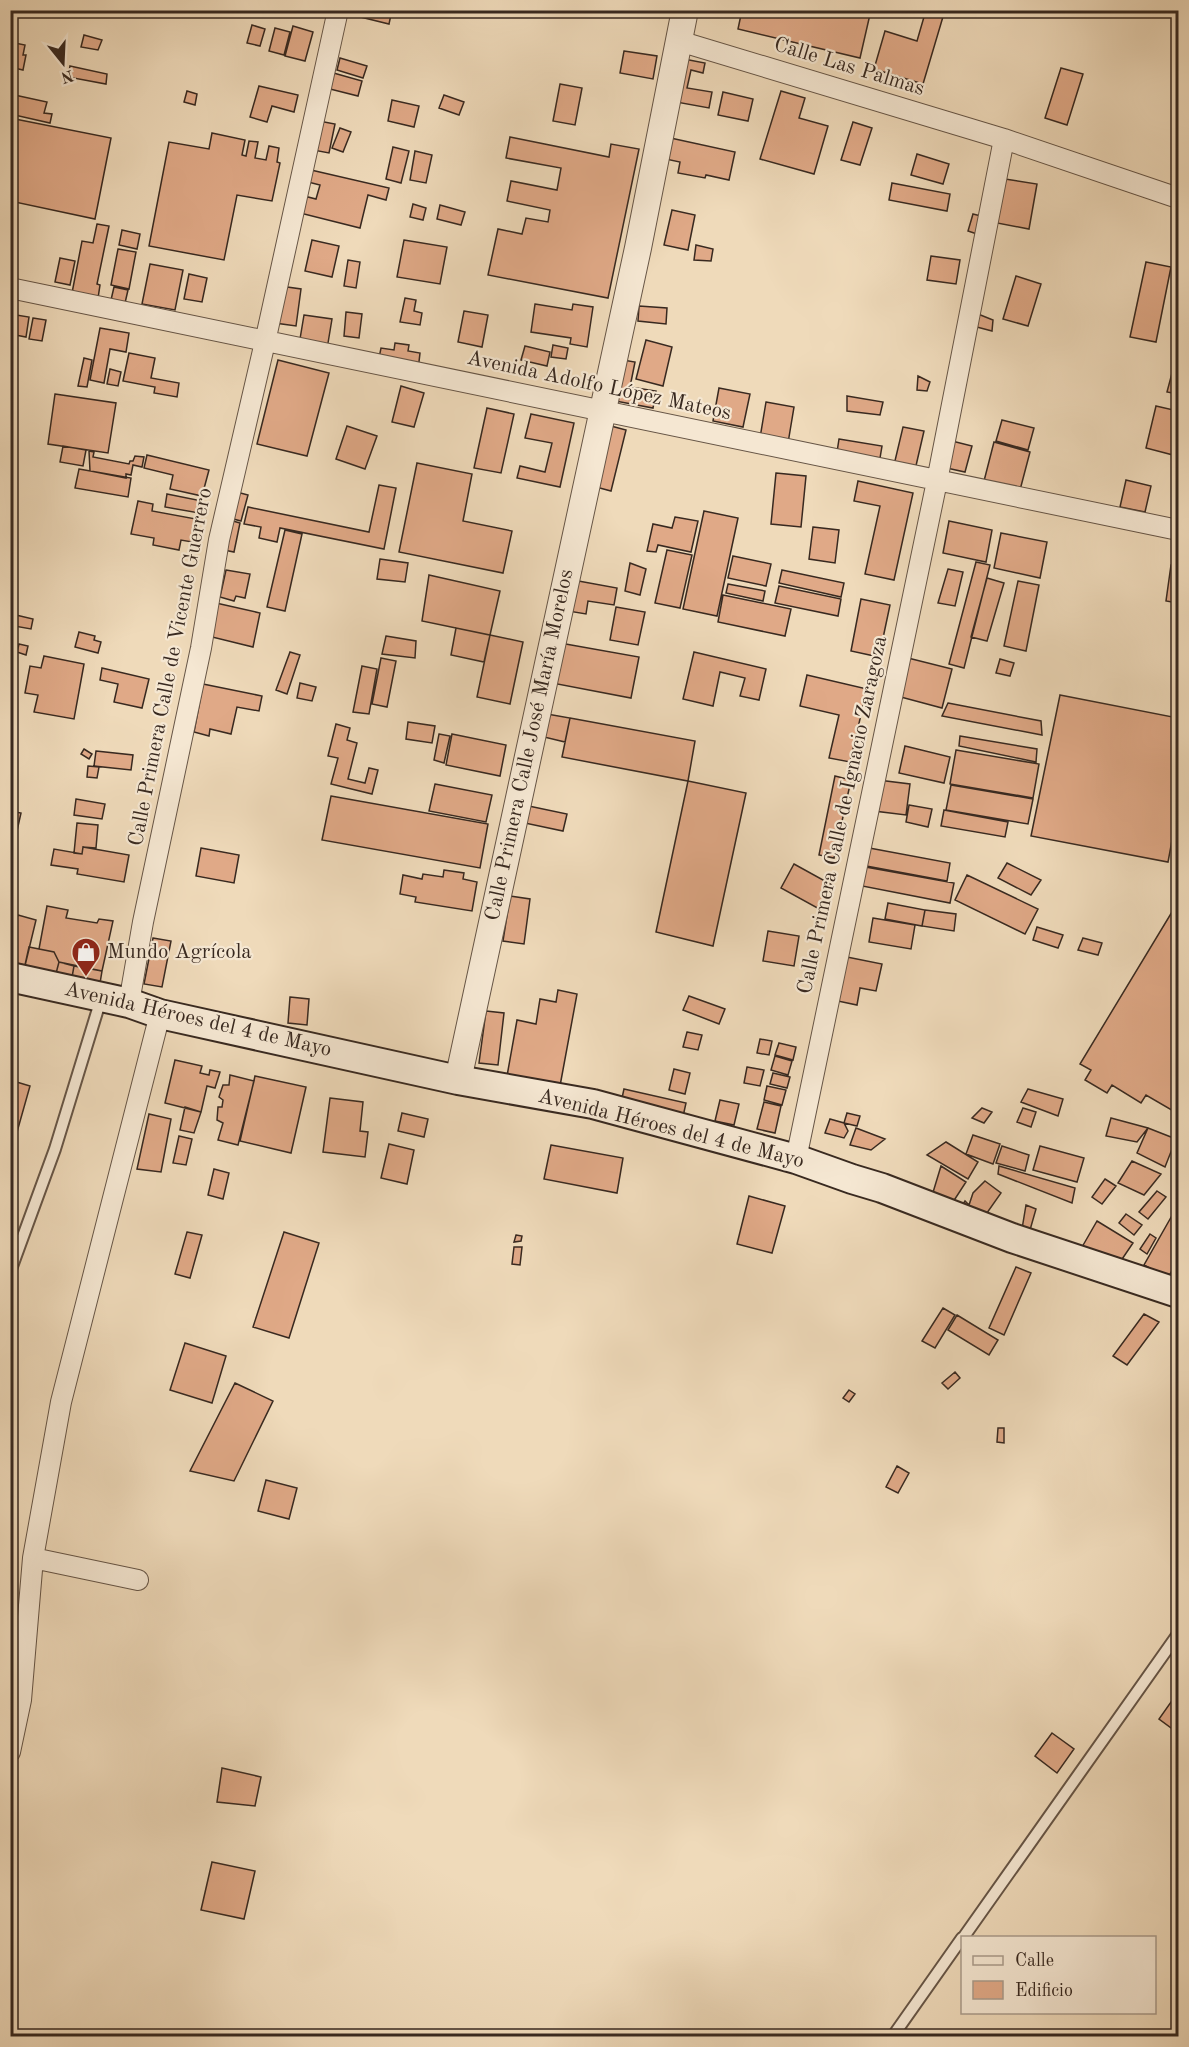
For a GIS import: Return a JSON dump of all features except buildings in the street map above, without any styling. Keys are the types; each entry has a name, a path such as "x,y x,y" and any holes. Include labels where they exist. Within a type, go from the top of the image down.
{"main road":[{"name":"Avenida Héroes del 4 de Mayo","path":"10,977 129,1003 160,1014 458,1080 593,1104 796,1159 882,1188 1012,1238 1179,1293"}],"street":[{"name":"Calle Primera Calle de Vicente Guerrero","path":"129,1003 143,922 201,648 219,540 338,10"},
{"name":"Calle Primera Calle José María Morelos","path":"458,1080 638,248 685,10"},
{"name":"Calle Las Palmas","path":"679,41 1005,139 1179,198"},
{"name":"Calle Primera Calle de Ignacio Zaragoza","path":"796,1159 937,481 1005,139"},
{"name":"Avenida Adolfo López Mateos","path":"10,288 1179,530"},
{"path":"10,1752 21,1700 33,1558 61,1402 160,1014"},
{"path":"33,1558 138,1580"}],"lane":[{"path":"10,1272 55,1149 101,998"},
{"path":"964,1936 1179,1634"},
{"path":"892,2037 961,1941"}],"place":[{"name":"Mundo Agrícola","path":"86,978"}]}
